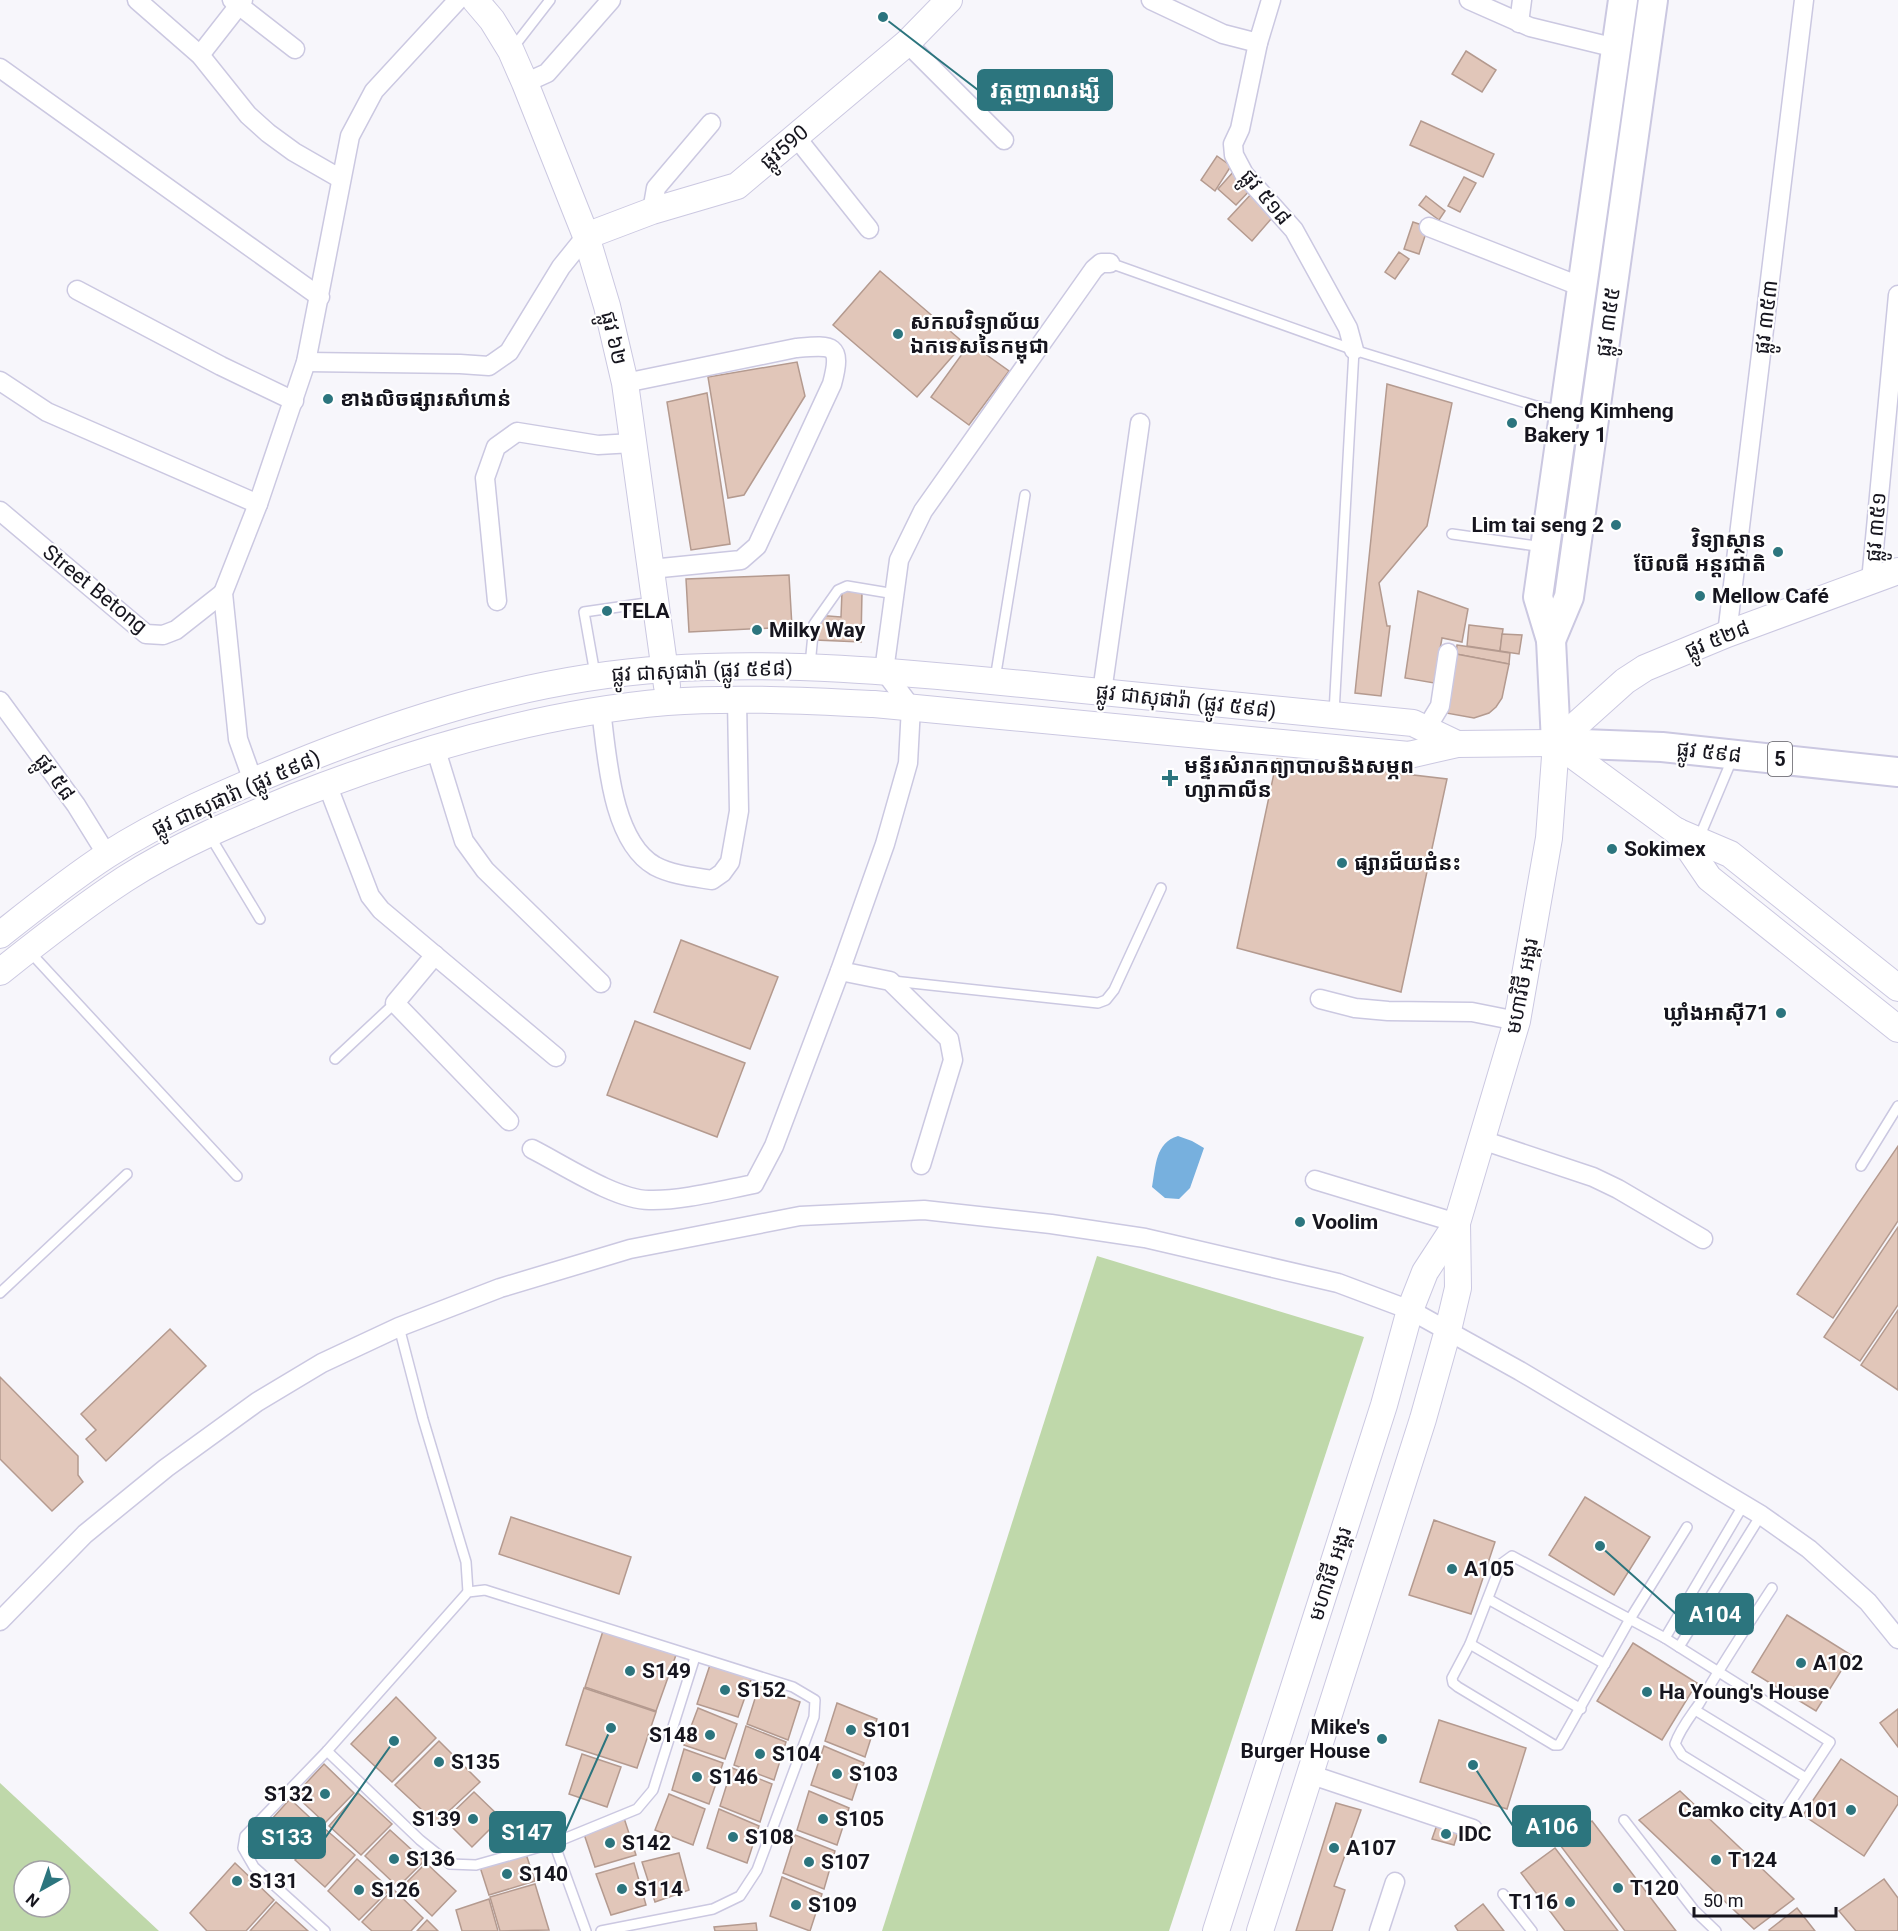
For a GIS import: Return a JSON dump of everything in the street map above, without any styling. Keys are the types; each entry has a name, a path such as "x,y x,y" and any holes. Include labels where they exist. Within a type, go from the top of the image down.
{"main road":[{"name":"ផ្លូវ ៦២","path":"475,0 492,20 511,51 525,83 585,236 607,306 625,384 668,702"},
{"name":"ផ្លូវ590","path":"585,236 652,211 737,186 907,43 949,0"},
{"name":"ផ្លូវ ៣៥៥","path":"1556,743 1551,640 1538,597 1623,0"},
{"name":"ផ្លូវ ៣៥៥","path":"1551,640 1569,597 1653,0"},
{"name":"ផ្លូវ ៥២៨","path":"1556,743 1625,681 1645,668 1727,634 1898,571"},
{"name":"ផ្លូវ ជាសុផារ៉ា (ផ្លូវ ៥៩៨)","path":"0,935 107,855 164,822 253,781 424,716 528,687 596,676 665,669 809,667 884,670 1413,723 1457,744"},
{"name":"ផ្លូវ ជាសុផារ៉ា (ផ្លូវ ៥៩៨)","path":"0,972 124,880 208,834 327,784 435,747 536,721 601,710 668,702 803,700 911,707 1409,755 1457,744 1556,743"},
{"name":"ផ្លូវ ៥៩៨","path":"1556,743 1662,747 1898,772"},
{"path":"1556,743 1688,836 1730,854 1898,988"},
{"name":"មហាវិថី អង្គរ","path":"1216,1931 1384,1405 1410,1310 1425,1272 1457,1223 1517,1021 1549,838 1556,743"},
{"path":"1688,836 1709,878 1898,1029"},
{"name":"មហាវិថី អង្គរ","path":"1260,1931 1419,1430 1448,1330 1458,1288 1457,1223"}],"street":[{"path":"137,0 200,55 248,115 268,133 294,152 340,179"},
{"path":"253,781 238,739 223,593 258,504 306,362 350,136 374,91 458,0"},
{"path":"525,83 547,73 611,0"},
{"path":"1152,0 1223,34 1258,43"},
{"name":"ផ្លូវ ៥១៨","path":"1270,0 1258,43 1240,129 1233,144 1234,155 1244,174 1294,230 1348,328 1354,351"},
{"path":"1469,0 1530,27 1616,48"},
{"path":"1519,23 1522,0"},
{"name":"ផ្លូវ ៣៥៣","path":"1727,634 1804,0"},
{"path":"200,55 237,2 295,49"},
{"path":"907,43 1004,140"},
{"path":"0,68 320,297"},
{"path":"652,211 656,188 711,123"},
{"path":"796,137 869,229"},
{"path":"1429,227 1582,287"},
{"path":"306,362 489,366 509,352 561,267 585,236"},
{"path":"532,1149 619,1194 648,1201 754,1184 774,1146 840,971 885,844 908,763 911,707 884,670 899,560 922,511 1094,269 1101,263 1110,263"},
{"path":"77,290 221,366 294,401"},
{"name":"ផ្លូវ ៣៥១","path":"1871,581 1898,295"},
{"path":"625,384 796,348 824,345 836,353 838,362 832,384 757,546 741,560 651,569"},
{"path":"0,381 47,411 258,504"},
{"path":"1102,692 1140,423"},
{"path":"497,601 485,478 496,447 516,432 598,445 633,443"},
{"name":"Street Betong","path":"0,511 146,634 163,635 176,630 223,593"},
{"path":"1426,729 1440,706 1448,653"},
{"path":"601,710 608,764 616,802 627,837 639,853 654,865 679,875 712,880 722,873 730,862 739,811 737,700"},
{"name":"ផ្លូវ ៥៨","path":"0,701 76,805 107,855"},
{"path":"435,747 464,841 485,870 601,983"},
{"path":"327,784 370,896 381,910 556,1057"},
{"path":"435,955 395,1003 510,1121"},
{"path":"840,971 890,981 949,1039 953,1060 921,1166"},
{"path":"1320,999 1355,1008 1388,1011 1472,1012 1517,1021"},
{"path":"1482,1140 1593,1177 1618,1189 1703,1239"},
{"path":"1315,1180 1457,1223"},
{"path":"0,1621 85,1534 166,1468 257,1402 322,1363 399,1327 500,1288 630,1249 800,1216 924,1210 1051,1224 1145,1238 1338,1283 1410,1310 1448,1330 1761,1515 1809,1548 1869,1602 1898,1639"},
{"path":"1309,1774 1473,1829"},
{"path":"1379,1931 1395,1882"}],"lane":[{"path":"511,51 550,0"},
{"path":"1110,263 1354,351 1536,406 1564,410"},
{"path":"1334,715 1354,351"},
{"path":"995,682 1025,495"},
{"path":"1452,534 1545,547"},
{"path":"809,667 814,624 838,590 847,586 895,594"},
{"path":"596,676 584,612 656,602"},
{"path":"1688,836 1734,754"},
{"path":"208,834 260,919"},
{"path":"890,981 1098,1003 1106,1000 1114,990 1161,888"},
{"path":"28,950 237,1176"},
{"path":"335,1059 395,1003"},
{"path":"1861,1166 1898,1106"},
{"path":"0,1293 127,1174"},
{"path":"399,1327 423,1419 466,1562 468,1592"},
{"path":"1665,1638 1744,1504"},
{"path":"1679,1647 1761,1515"},
{"path":"1687,1527 1630,1619 1559,1745 1554,1745 1453,1683 1452,1678 1470,1644 1501,1564 1512,1556 1630,1619 1665,1638 1719,1670 1830,1742 1784,1812 1776,1813 1766,1808 1682,1755 1676,1744 1678,1734 1695,1710 1719,1670 1772,1588"},
{"path":"325,1931 254,1867 243,1848 245,1836 327,1752 468,1592 485,1590 793,1687 815,1700 814,1717 757,1870 740,1896 713,1909 601,1931"},
{"path":"1488,1599 1605,1664"},
{"path":"1470,1644 1581,1709"},
{"path":"327,1752 420,1840 450,1864 476,1864 554,1843 637,1809 653,1790 695,1657"},
{"path":"1695,1710 1806,1778"},
{"path":"1624,1820 1694,1910 1716,1931"},
{"path":"554,1843 586,1931"},
{"path":"1503,1894 1532,1931"}],"green space":[{"path":"1097,1256 1364,1337 1169,1931 882,1931"},
{"path":"0,1783 159,1931 0,1931"}],"water":[{"path":"1178,1136 1204,1148 1190,1188 1179,1199 1165,1198 1152,1187 1156,1163 1165,1144"}],"building":[{"path":"1466,51 1496,70 1482,92 1452,74"},
{"path":"1421,121 1494,154 1483,177 1410,145"},
{"path":"1217,156 1231,166 1215,191 1201,180"},
{"path":"1234,171 1253,187 1236,205 1218,189"},
{"path":"1464,177 1476,183 1460,212 1448,206"},
{"path":"1254,191 1277,212 1252,241 1228,219"},
{"path":"1426,196 1445,211 1439,220 1419,205"},
{"path":"1413,222 1428,227 1419,254 1404,249"},
{"path":"1399,252 1409,259 1395,279 1385,272"},
{"name":"សកលវិទ្យាល័យ ឯកទេសនៃកម្ពុជា","path":"880,271 964,343 917,397 833,325"},
{"path":"970,343 1009,371 969,425 931,397"},
{"path":"797,362 805,396 744,495 728,498 708,377"},
{"path":"1387,384 1452,403 1427,526 1379,583 1387,626 1390,626 1381,696 1355,693"},
{"path":"707,393 730,544 691,550 667,402"},
{"path":"789,575 792,627 689,632 686,579"},
{"path":"842,591 862,592 861,642 815,640 816,615 841,617"},
{"path":"1418,591 1468,609 1462,642 1442,638 1434,683 1405,678"},
{"path":"1469,625 1503,629 1500,651 1467,646"},
{"path":"1502,634 1522,635 1519,654 1500,651"},
{"path":"1457,645 1510,653 1509,664 1456,654"},
{"path":"1456,654 1509,664 1502,698 1489,713 1474,718 1446,713"},
{"name":"ផ្សារជ័យជំនះ","path":"1277,759 1447,779 1401,992 1237,948"},
{"path":"681,940 778,977 750,1049 654,1012"},
{"path":"635,1021 745,1063 717,1137 607,1095"},
{"path":"1898,1146 1898,1221 1833,1318 1797,1294"},
{"path":"1898,1227 1898,1305 1860,1361 1824,1337"},
{"path":"1898,1310 1898,1390 1861,1365"},
{"path":"170,1329 206,1366 106,1461 86,1439 96,1430 81,1414"},
{"path":"0,1377 78,1456 78,1475 83,1482 52,1511 0,1459"},
{"path":"1585,1497 1650,1537 1614,1595 1549,1555"},
{"path":"511,1517 631,1557 619,1594 499,1554"},
{"name":"A105","path":"1434,1520 1495,1542 1471,1614 1409,1595"},
{"name":"A102","path":"1787,1615 1851,1655 1816,1711 1752,1672"},
{"name":"S149","path":"603,1631 676,1655 656,1711 585,1687"},
{"name":"Ha Young's House","path":"1633,1643 1697,1683 1662,1740 1597,1701"},
{"name":"S152","path":"710,1665 752,1677 738,1717 697,1704"},
{"path":"759,1686 800,1702 788,1740 747,1724"},
{"path":"584,1688 656,1712 637,1768 566,1745"},
{"path":"396,1697 436,1738 392,1782 351,1744"},
{"name":"S101","path":"837,1703 877,1719 865,1757 825,1741"},
{"name":"S148","path":"698,1708 737,1724 725,1759 684,1745"},
{"path":"1898,1709 1898,1747 1880,1723"},
{"path":"1439,1720 1526,1748 1507,1809 1420,1782"},
{"name":"S104","path":"746,1726 786,1742 774,1780 734,1765"},
{"name":"S135","path":"439,1741 480,1782 436,1823 395,1785"},
{"name":"S103","path":"824,1746 864,1763 852,1800 811,1785"},
{"name":"S146","path":"684,1749 723,1763 709,1804 672,1790"},
{"path":"582,1754 621,1767 607,1807 569,1794"},
{"name":"Camko city A101","path":"1841,1759 1898,1797 1898,1804 1864,1856 1803,1815"},
{"name":"S132","path":"324,1764 354,1793 325,1823 295,1795"},
{"path":"732,1768 772,1784 760,1822 720,1806"},
{"name":"S105","path":"809,1791 849,1808 837,1845 797,1830"},
{"name":"T124","path":"1680,1791 1794,1899 1754,1929 1639,1820"},
{"name":"S139","path":"474,1792 501,1818 472,1847 445,1820"},
{"path":"358,1793 392,1824 361,1855 329,1826"},
{"path":"669,1794 705,1809 693,1845 655,1830"},
{"path":"290,1799 320,1827 292,1857 262,1830"},
{"name":"A107","path":"1336,1803 1361,1810 1334,1886 1345,1890 1332,1931 1296,1931"},
{"name":"S108","path":"719,1809 759,1826 747,1863 707,1848"},
{"name":"S142","path":"624,1818 636,1855 595,1867 583,1831"},
{"name":"T120","path":"1592,1821 1676,1931 1625,1931 1560,1845"},
{"name":"IDC","path":"1438,1822 1459,1829 1454,1845 1432,1839"},
{"path":"324,1828 355,1855 325,1887 295,1860"},
{"name":"S136","path":"390,1830 424,1861 398,1887 365,1856"},
{"name":"S107","path":"795,1835 835,1851 824,1889 783,1873"},
{"name":"T116","path":"1555,1848 1618,1931 1565,1931 1521,1873"},
{"path":"679,1853 689,1890 655,1902 642,1862"},
{"name":"S140","path":"526,1854 535,1881 489,1895 480,1867"},
{"name":"S126","path":"357,1859 390,1889 359,1920 328,1891"},
{"name":"S131","path":"235,1863 274,1900 246,1931 207,1931 190,1913"},
{"path":"426,1863 456,1891 432,1916 402,1887"},
{"name":"S114","path":"634,1863 646,1905 611,1915 596,1874"},
{"name":"S109","path":"782,1877 822,1894 810,1931 770,1916"},
{"path":"1884,1879 1898,1898 1898,1931 1856,1931 1839,1911"},
{"path":"535,1884 549,1930 500,1931 490,1897"},
{"path":"393,1889 423,1918 411,1931 372,1931 362,1922"},
{"path":"489,1899 498,1931 462,1931 456,1910"},
{"path":"276,1902 308,1931 250,1931"},
{"path":"1483,1904 1504,1931 1458,1931 1455,1926"},
{"path":"1797,1908 1815,1931 1769,1930"},
{"path":"427,1920 438,1931 417,1931"},
{"path":"756,1923 757,1931 715,1931 714,1927"}],"place":[{"name":"វត្តញាណរង្សី","path":"883,17"},
{"name":"សកលវិទ្យាល័យ ឯកទេសនៃកម្ពុជា","path":"898,334"},
{"name":"ខាងលិចផ្សារសាំហាន់","path":"328,399"},
{"name":"Cheng Kimheng Bakery 1","path":"1512,423"},
{"name":"Lim tai seng 2","path":"1616,525"},
{"name":"វិទ្យាស្ថាន ប៊ែលធី អន្ដរជាតិ","path":"1778,552"},
{"name":"Mellow Café","path":"1700,596"},
{"name":"TELA","path":"607,611"},
{"name":"Milky Way","path":"757,630"},
{"name":"មន្ទីរសំរាកព្យាបាលនិងសម្ភព ហ្សាកាលីន","path":"1170,778"},
{"name":"Sokimex","path":"1612,849"},
{"name":"ផ្សារជ័យជំនះ","path":"1342,863"},
{"name":"ឃ្លាំងអាសុី71","path":"1781,1013"},
{"name":"Voolim","path":"1300,1222"},
{"name":"A104","path":"1600,1546"},
{"name":"A105","path":"1452,1569"},
{"name":"A102","path":"1801,1663"},
{"name":"S149","path":"630,1671"},
{"name":"S152","path":"725,1690"},
{"name":"Ha Young's House","path":"1647,1692"},
{"name":"S147","path":"611,1728"},
{"name":"S101","path":"851,1730"},
{"name":"S148","path":"710,1735"},
{"name":"Mike's Burger House","path":"1382,1739"},
{"name":"S133","path":"394,1741"},
{"name":"S104","path":"760,1754"},
{"name":"S135","path":"439,1762"},
{"name":"A106","path":"1473,1765"},
{"name":"S103","path":"837,1774"},
{"name":"S146","path":"697,1777"},
{"name":"S132","path":"325,1794"},
{"name":"Camko city A101","path":"1851,1810"},
{"name":"S139","path":"473,1819"},
{"name":"S105","path":"823,1819"},
{"name":"IDC","path":"1446,1834"},
{"name":"S108","path":"733,1837"},
{"name":"S142","path":"610,1843"},
{"name":"A107","path":"1334,1848"},
{"name":"S136","path":"394,1859"},
{"name":"T124","path":"1716,1860"},
{"name":"S107","path":"809,1862"},
{"name":"S140","path":"507,1874"},
{"name":"S131","path":"237,1881"},
{"name":"T120","path":"1618,1888"},
{"name":"S114","path":"622,1889"},
{"name":"S126","path":"359,1890"},
{"name":"T116","path":"1570,1902"},
{"name":"S109","path":"796,1905"}]}
